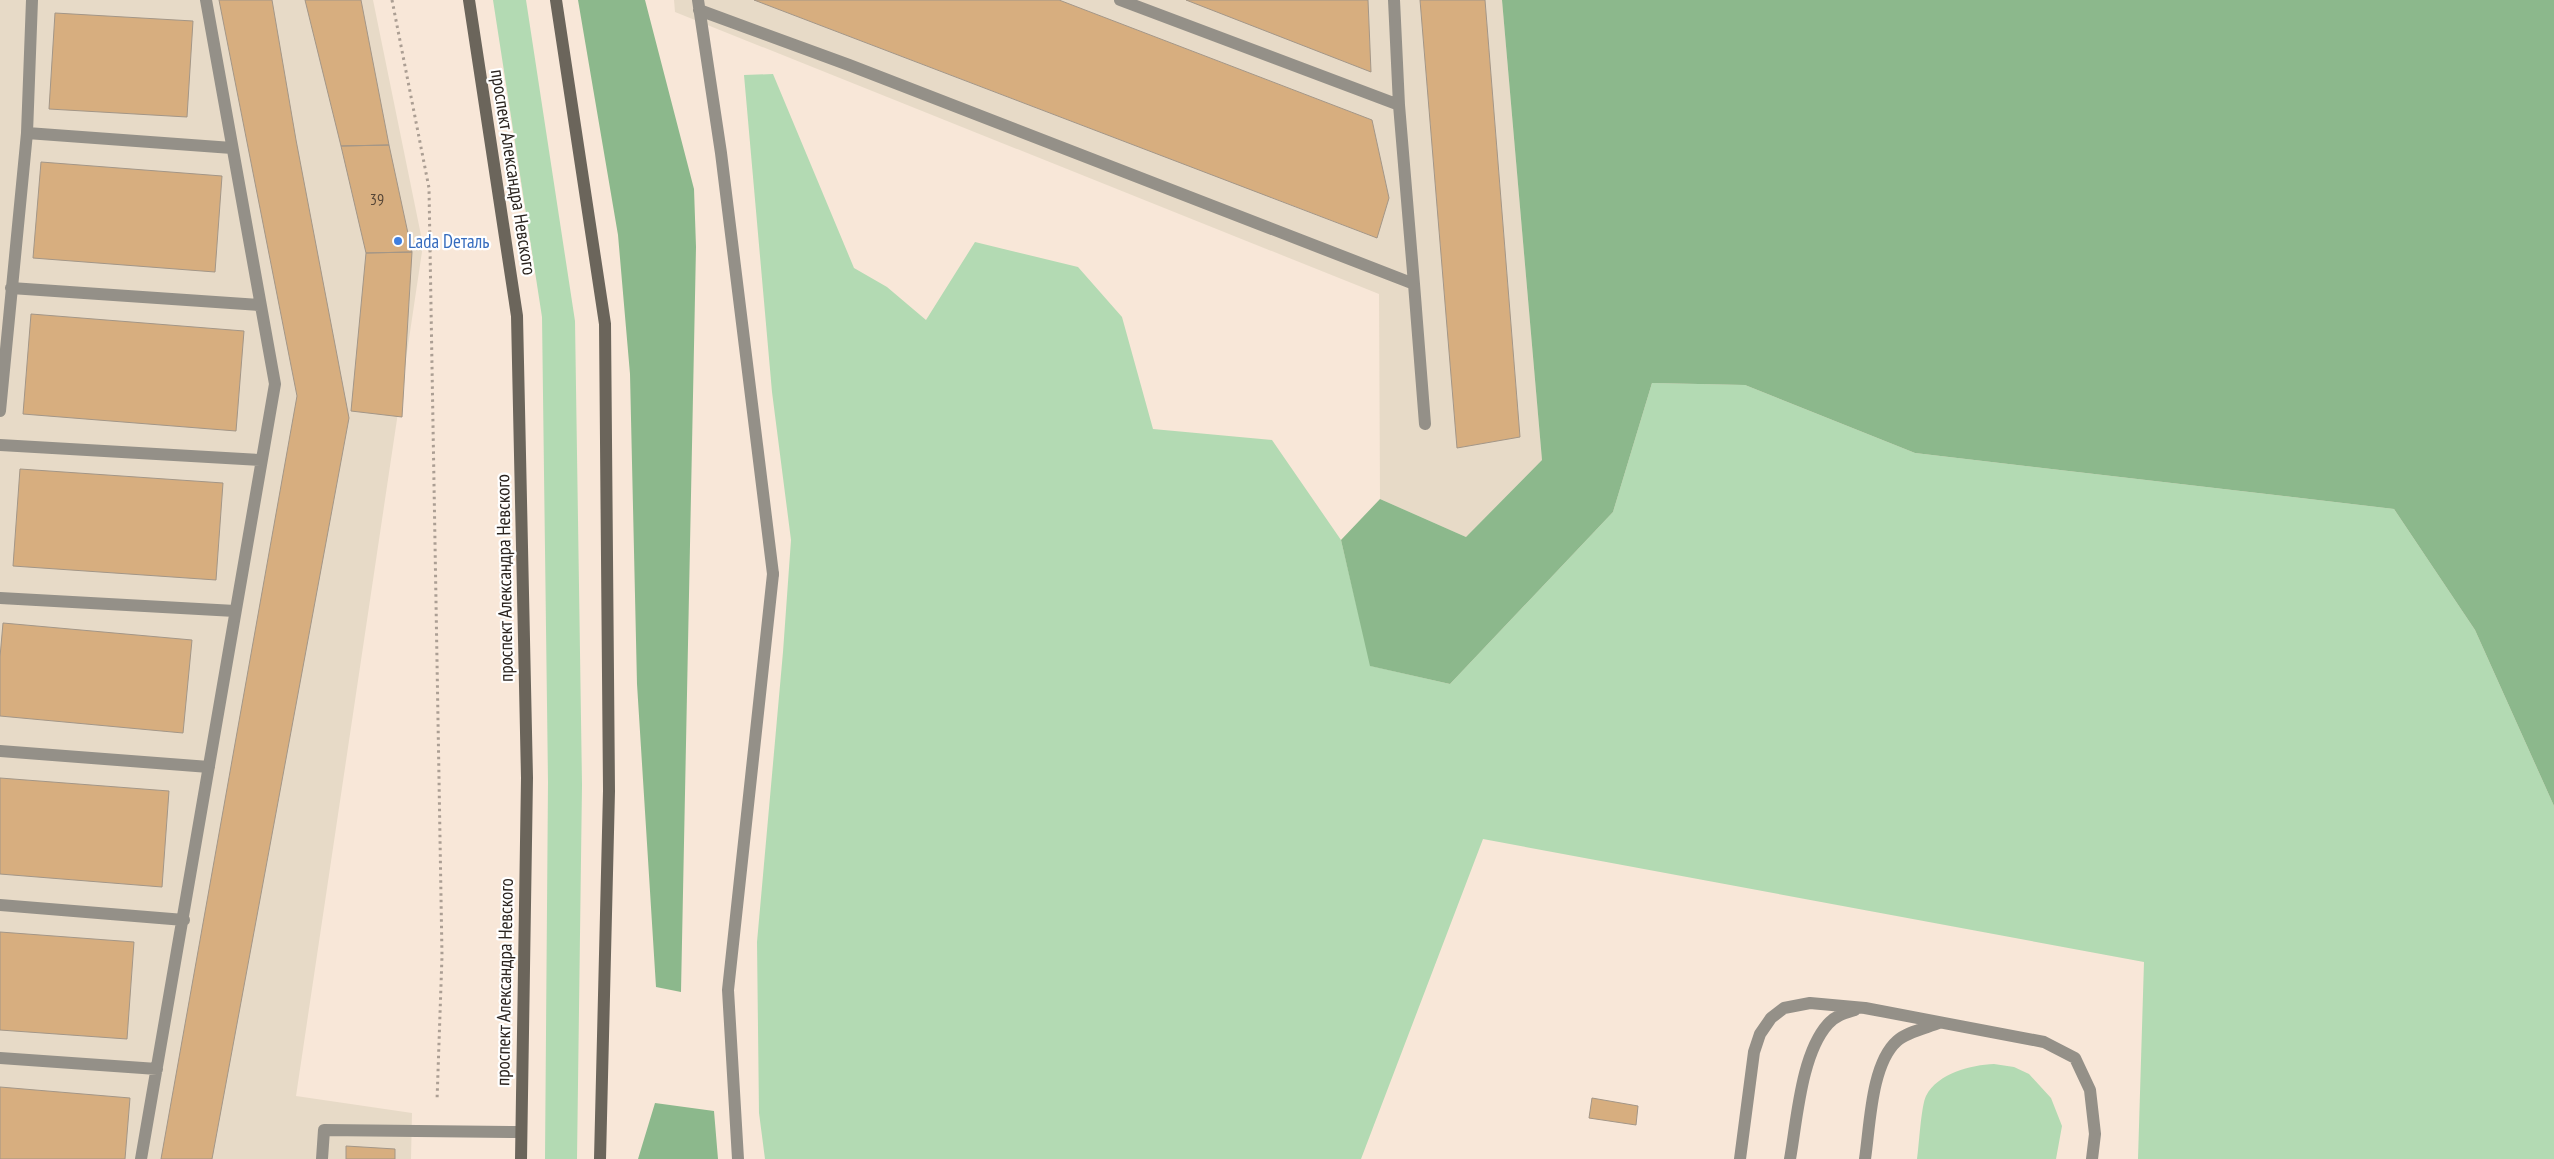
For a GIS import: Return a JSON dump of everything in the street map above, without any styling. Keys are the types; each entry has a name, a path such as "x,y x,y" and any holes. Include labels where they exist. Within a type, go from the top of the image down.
{"main road":[{"name":"проспект Александра Невского","path":"469,0 517,316 527,778 521,1159"},
{"path":"556,0 605,324 609,791 600,1159"}],"street":[{"path":"0,411 27,133 32,0"},
{"path":"142,1159 184,920 260,460 275,384 259,305 206,0"},
{"path":"1120,0 1400,105"},
{"path":"1394,0 1424,424"},
{"path":"699,5 1414,284"},
{"path":"699,5 721,153 773,574 728,990 738,1159"},
{"path":"27,133 232,148"},
{"path":"11,288 259,305"},
{"path":"0,444 260,460"},
{"path":"0,598 235,611"},
{"path":"0,751 209,766"},
{"path":"0,905 184,920"},
{"path":"1740,1159 1754,1052 1760,1034 1771,1018 1784,1008 1810,1004 1865,1008 2044,1042 2076,1058 2090,1090 2095,1134 2092,1159"},
{"path":"1790,1159 1804,1074 1813,1051 1828,1024 1841,1014 1865,1008"},
{"path":"1865,1159 1875,1089 1887,1051 1898,1039 1939,1023"},
{"path":"0,1058 157,1070"},
{"path":"322,1159 324,1130 520,1132"}],"path":[{"path":"392,0 429,188 442,956 436,1131"}],"shaded area":[{"path":"0,0 373,0 423,245 296,1096 412,1113 411,1159 0,1159"},
{"path":"674,0 754,0 1376,238 1389,198 1372,120 1059,0 1186,0 1371,72 1368,0 1420,0 1457,448 1520,437 1485,0 1502,0 1542,460 1466,537 1380,499 1379,294 675,12"}],"green space":[{"path":"493,0 526,0 575,321 582,785 577,1159 545,1159 548,782 542,317"},
{"path":"578,0 645,0 694,189 696,247 681,992 656,987 637,684 630,374 618,235"},
{"path":"1502,0 2554,0 2554,806 2475,630 2394,509 1915,453 1745,385 1652,383 1613,512 1450,684 1370,666 1341,540 1380,499 1466,537 1542,460"},
{"path":"773,74 854,268 887,287 926,320 975,242 1078,267 1122,317 1153,429 1272,440 1341,540 1371,666 1450,684 1613,512 1652,383 1745,385 1915,453 2394,509 2475,630 2554,806 2554,1159 2138,1159 2144,962 1483,839 1361,1159 765,1159 759,1113 757,942 791,540 772,392 744,75"},
{"path":"1994,1064 2014,1067 2029,1074 2051,1098 2062,1126 2056,1159 1917,1159 1924,1101 1931,1088 1938,1081 1966,1068"},
{"path":"655,1103 714,1111 718,1159 638,1159"}],"building":[{"path":"219,0 272,0 296,140 349,418 212,1159 161,1159 297,396"},
{"path":"305,0 361,0 389,145 341,146"},
{"path":"754,0 1059,0 1372,120 1389,198 1377,238"},
{"path":"1186,0 1368,0 1371,72"},
{"path":"1420,0 1485,0 1520,437 1457,448"},
{"path":"55,13 193,21 187,117 49,109"},
{"path":"389,145 412,252 366,253 341,146"},
{"path":"41,162 222,176 215,272 33,258"},
{"path":"412,252 402,417 351,411 366,253"},
{"path":"31,314 244,331 236,431 23,414"},
{"path":"20,469 223,483 216,580 13,566"},
{"path":"3,623 192,640 183,733 0,716 0,657"},
{"path":"0,778 169,791 162,887 0,874"},
{"path":"0,932 134,942 127,1039 0,1030"},
{"path":"0,1087 130,1098 125,1159 0,1159"},
{"path":"1592,1098 1638,1106 1636,1125 1589,1118"},
{"path":"346,1146 395,1149 395,1159 346,1159"}],"place":[{"name":"Lada Dеталь","path":"398,241"}]}
